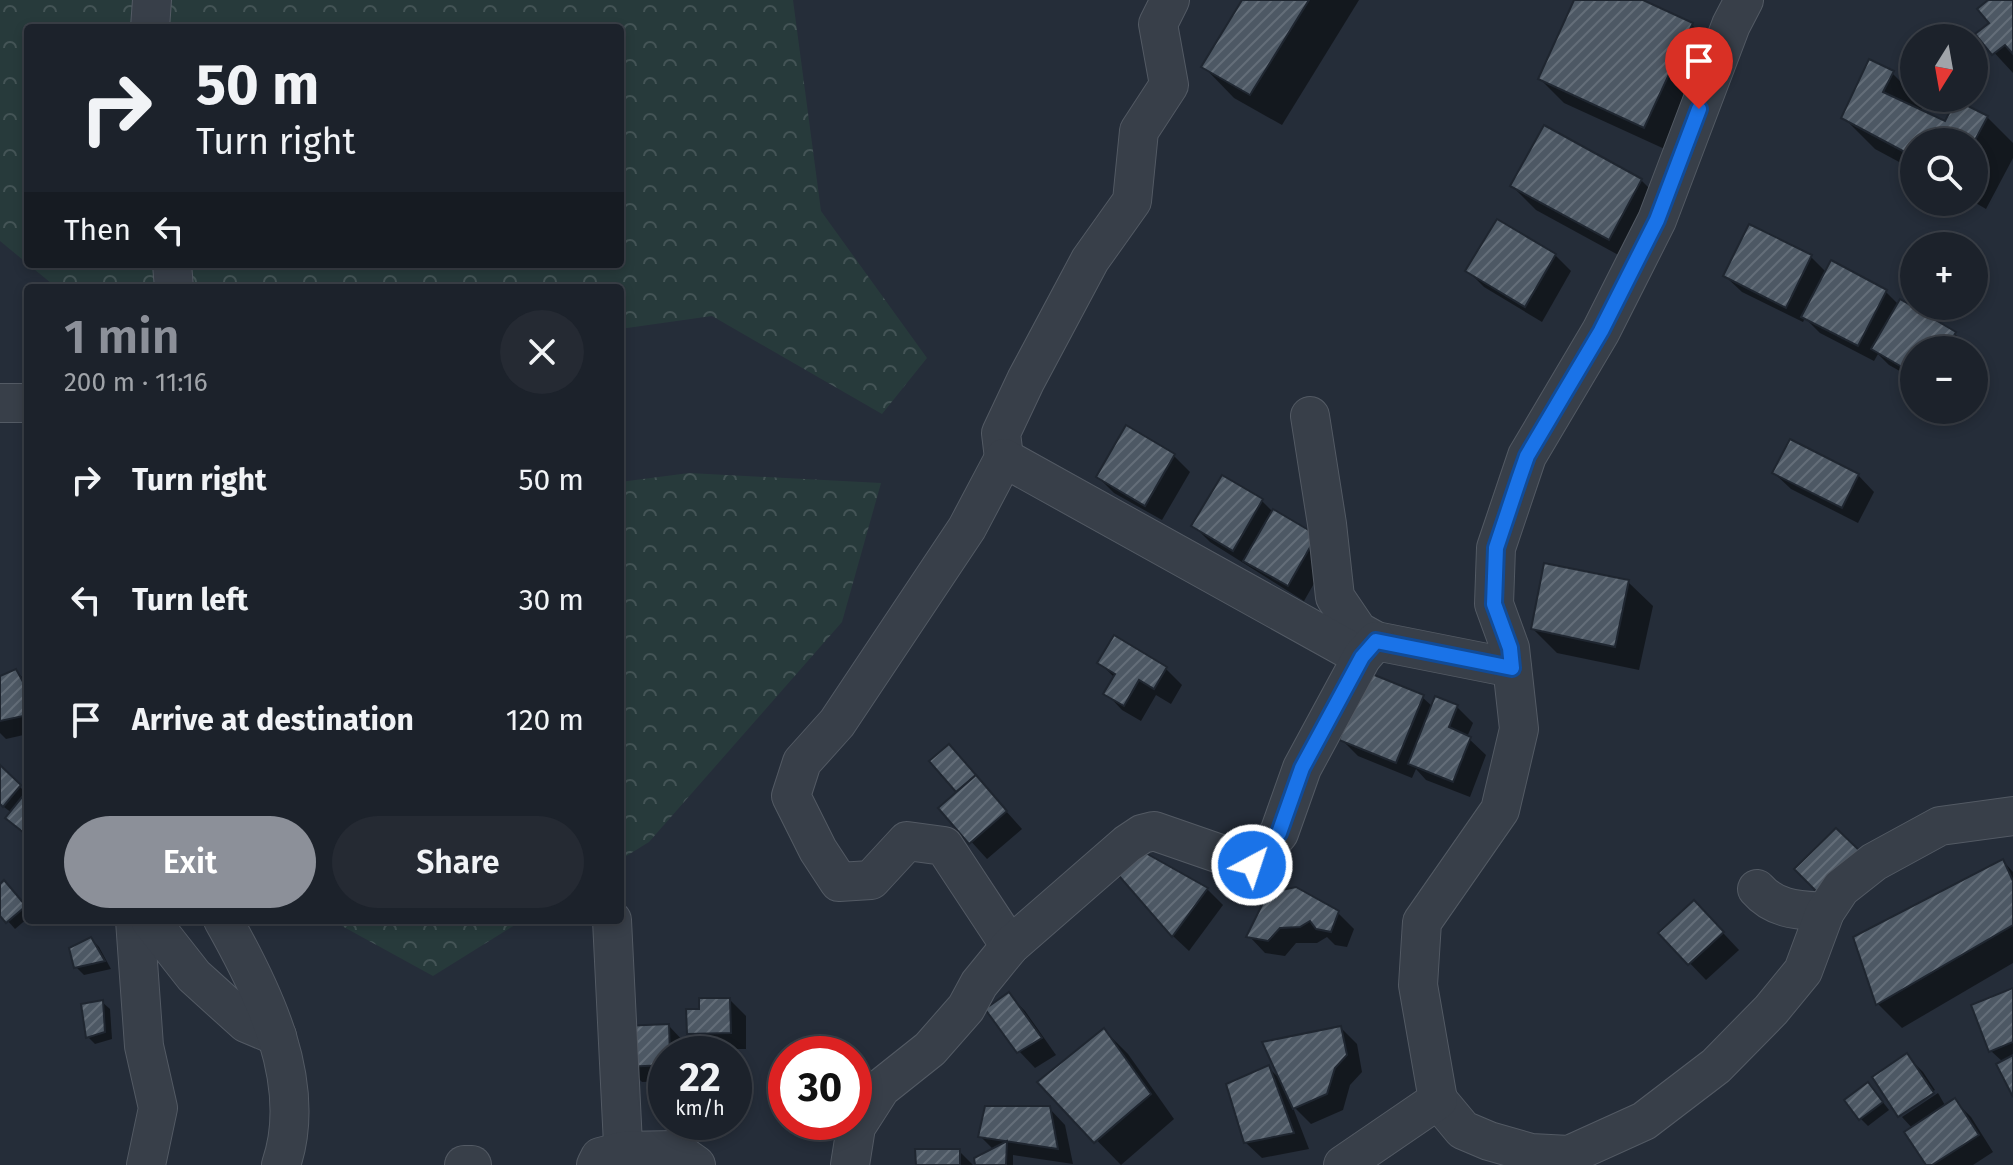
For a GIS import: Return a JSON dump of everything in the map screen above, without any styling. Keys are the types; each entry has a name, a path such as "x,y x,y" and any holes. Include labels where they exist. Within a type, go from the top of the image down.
{"street":[{"path":"150,24 152,0"},
{"path":"1010,946 944,846 907,841 871,880 839,882 818,850 791,796 802,762 845,712 967,528 1004,458 1001,433 1026,380 1090,260 1132,201 1139,131 1169,85 1158,24 1170,0"},
{"path":"1744,0 1731,25 1657,220 1601,331 1527,456 1496,548 1494,604 1510,648 1519,729 1500,810 1422,922 1418,985 1438,1100 1463,1130 1531,1153 1569,1155 1644,1121 1716,1066 1771,1010 1803,971 1825,912 1841,888 1874,862 1940,826 2013,816"},
{"path":"0,403 24,403"},
{"path":"1310,416 1335,597 1369,649"},
{"path":"1004,458 1369,649 1512,668"},
{"path":"850,1165 856,1127 881,1088 930,1049 966,1008 979,984 1010,946 1127,844 1142,834 1154,831 1252,865 1279,833 1302,768 1369,649"},
{"path":"1757,889 1783,908 1825,912"},
{"path":"135,924 144,1046 158,1108 146,1165"},
{"path":"153,924 194,976 246,1023 277,1036"},
{"path":"225,924 242,953 277,1036 290,1104 286,1150 281,1165"},
{"path":"612,924 614,1160 675,1150 696,1165"},
{"path":"1343,1165 1438,1100"},
{"path":"464,1165 472,1165"}],"green space":[{"path":"0,0 793,0 821,211 927,358 882,414 712,316 624,328 624,284 52,284 33,268 624,268 624,24 24,24 24,261 0,241"},
{"path":"689,473 881,483 842,622 649,842 624,858 624,481"},
{"path":"338,924 517,924 433,976"}],"building":[{"path":"1242,0 1309,0 1250,95 1201,67"},
{"path":"1574,0 1643,0 1693,23 1644,128 1538,79"},
{"path":"1988,0 2013,0 2013,54 2005,45 1992,55 1988,50 1989,23 1977,9"},
{"path":"1869,59 1894,71 1883,92 1900,100 1900,112 1926,112 1945,121 1950,112 1980,112 1988,116 1982,128 1900,128 1900,150 1841,118"},
{"path":"1544,125 1642,179 1609,240 1510,186"},
{"path":"1497,219 1556,254 1525,307 1465,271"},
{"path":"1749,224 1812,255 1786,308 1723,276"},
{"path":"1831,260 1887,290 1858,346 1801,317"},
{"path":"1900,299 1900,320 1936,320 1956,332 1954,336 1900,336 1900,366 1871,349"},
{"path":"1126,425 1175,454 1145,506 1096,477"},
{"path":"1790,439 1859,474 1842,508 1772,473"},
{"path":"1222,475 1263,499 1233,551 1191,526"},
{"path":"1273,509 1317,535 1288,586 1243,561"},
{"path":"1544,563 1629,580 1615,647 1531,629"},
{"path":"1114,635 1167,667 1154,689 1139,680 1124,706 1103,694 1115,674 1097,663"},
{"path":"16,669 24,684 24,716 0,721 0,676"},
{"path":"1367,672 1424,695 1396,763 1339,740"},
{"path":"1435,696 1458,705 1449,727 1471,737 1453,782 1408,764"},
{"path":"949,744 976,775 956,792 929,761"},
{"path":"0,765 21,785 3,807 0,804"},
{"path":"976,775 1007,811 969,844 938,808"},
{"path":"24,794 24,833 5,818"},
{"path":"1836,828 1862,853 1820,895 1794,869"},
{"path":"1135,847 1208,888 1172,937 1113,869"},
{"path":"2003,859 2013,881 2013,925 1876,1005 1853,937"},
{"path":"4,880 24,904 24,908 6,923 0,916 0,884"},
{"path":"1296,887 1339,911 1331,932 1316,929 1310,921 1300,927 1280,928 1268,941 1246,937 1268,893"},
{"path":"1694,900 1724,932 1688,965 1658,933"},
{"path":"91,937 105,961 74,968 69,948"},
{"path":"2013,988 2013,1042 1989,1052 1971,1005"},
{"path":"1009,992 1042,1038 1017,1053 985,1009"},
{"path":"699,998 730,998 731,1033 687,1034 686,1009 699,1009"},
{"path":"103,1000 105,1032 86,1038 81,1004"},
{"path":"669,1024 669,1036 648,1036 648,1066 624,1067 623,1026"},
{"path":"1341,1026 1347,1055 1335,1068 1327,1094 1293,1109 1262,1042"},
{"path":"1104,1028 1151,1094 1094,1143 1037,1082"},
{"path":"1907,1053 1934,1093 1898,1117 1872,1077"},
{"path":"2013,1055 2013,1097 1996,1064"},
{"path":"1269,1065 1294,1133 1244,1143 1226,1084"},
{"path":"1868,1082 1883,1102 1859,1120 1844,1100"},
{"path":"1955,1098 1979,1135 1932,1165 1926,1165 1904,1132"},
{"path":"985,1106 1050,1106 1058,1149 978,1137"},
{"path":"1007,1141 1006,1165 975,1165 974,1158"},
{"path":"915,1149 960,1149 960,1165 916,1165"}],"route":[{"path":"1252,865 1279,833 1302,768 1362,657 1376,641 1512,668 1510,648 1494,604 1496,548 1519,479 1527,456 1601,331 1657,220 1699,109"}]}
